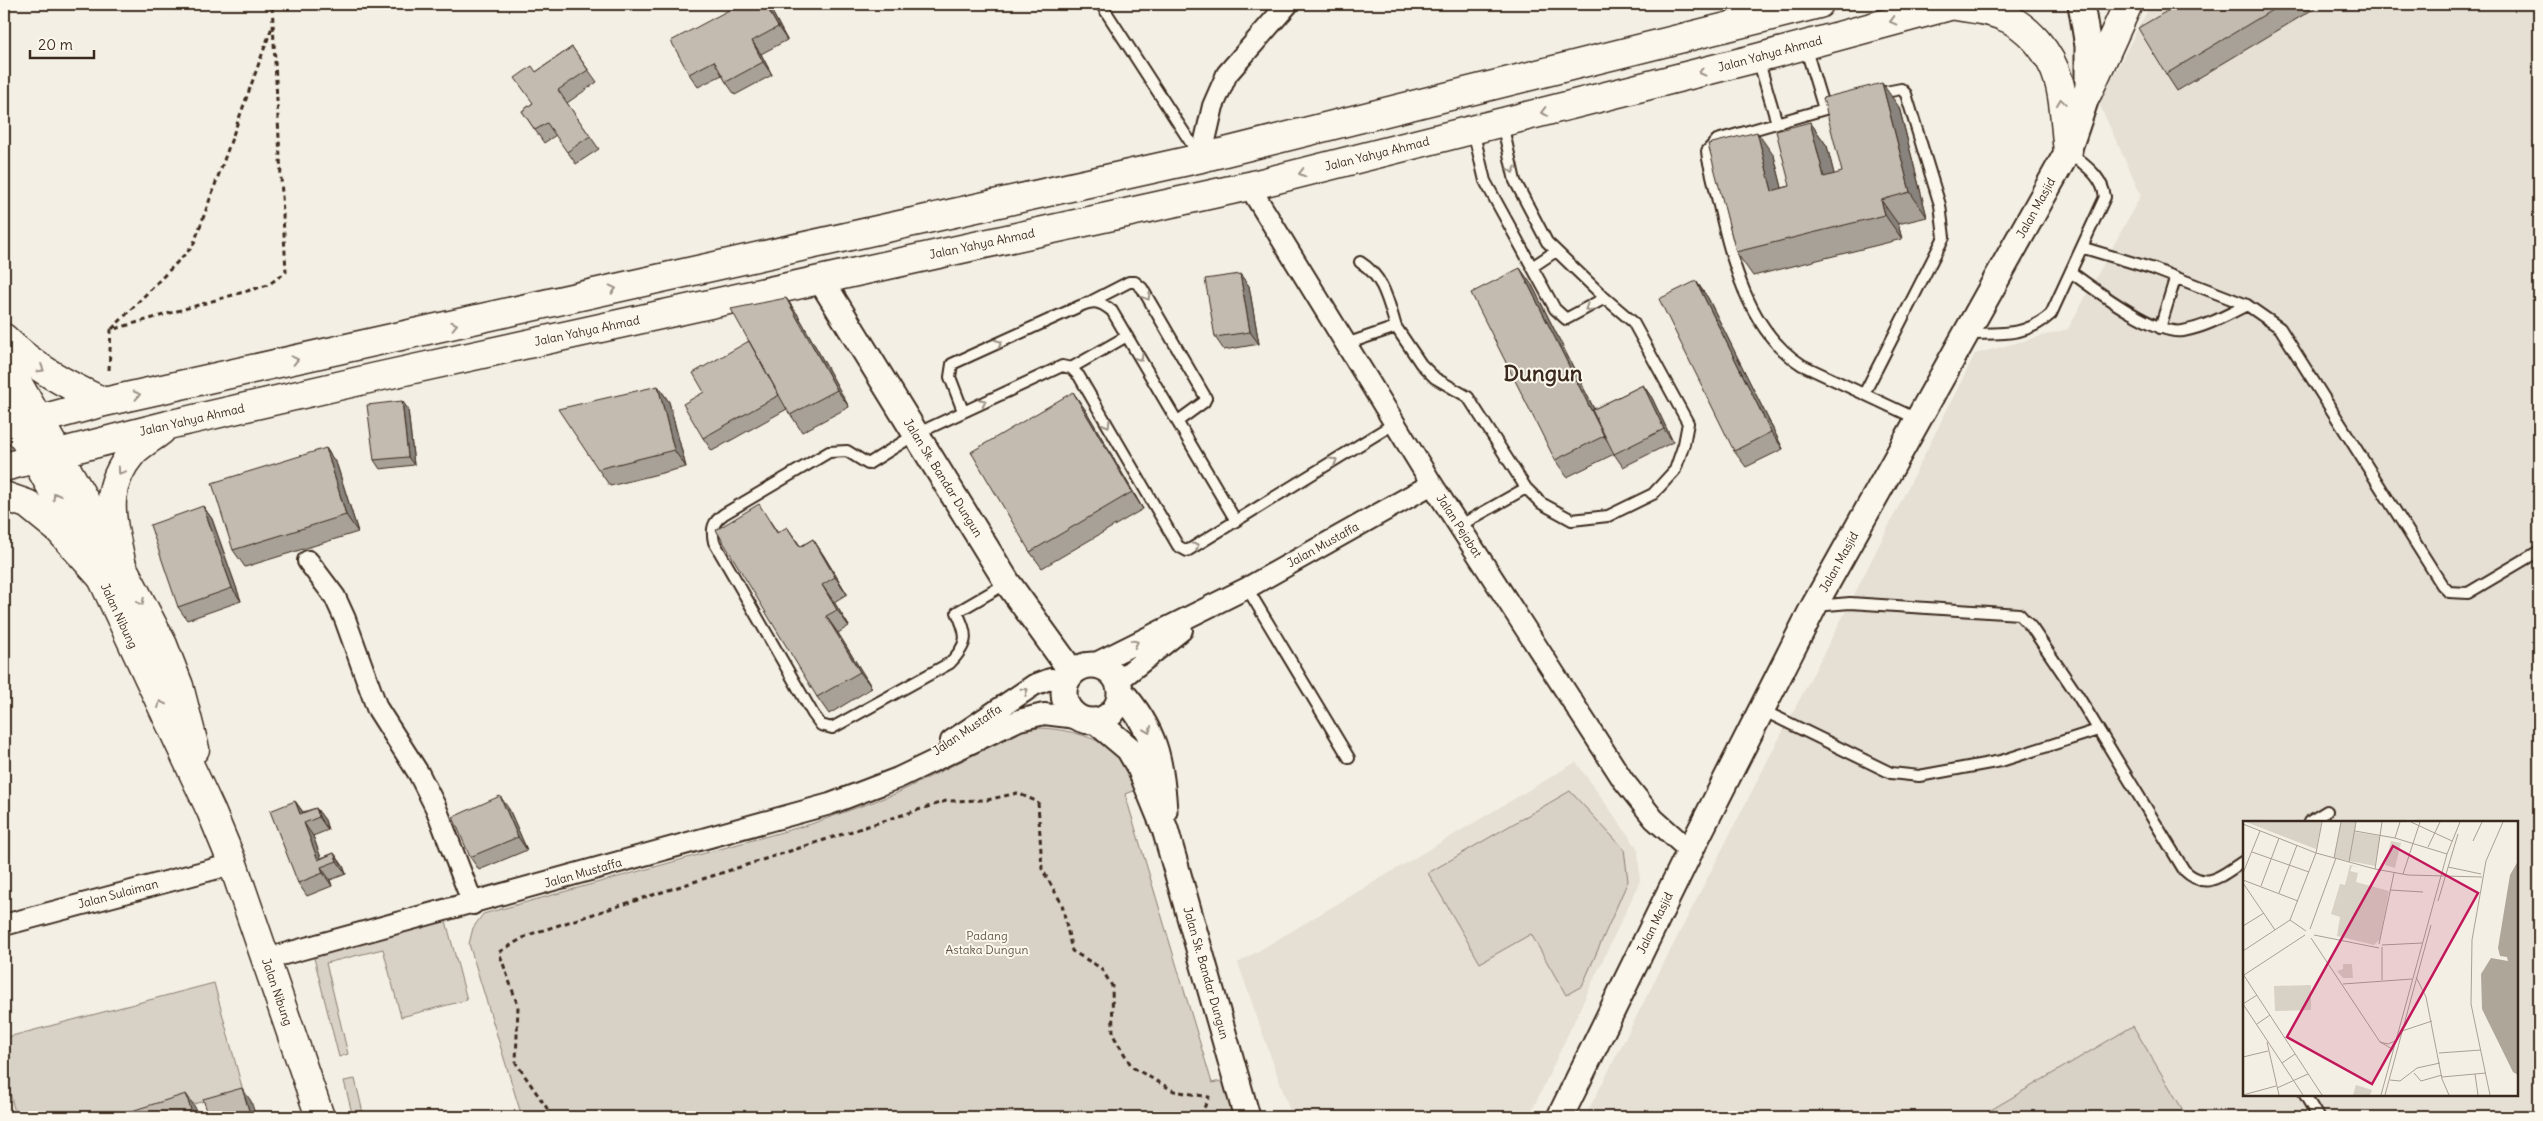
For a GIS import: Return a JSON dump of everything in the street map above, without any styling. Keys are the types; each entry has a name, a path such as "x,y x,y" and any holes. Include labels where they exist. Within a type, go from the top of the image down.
{"main road":[{"path":"16,420 1201,158 1819,4"},
{"path":"2088,92 2128,4"},
{"path":"1954,5 1999,14 2019,25 2033,37 2048,58 2058,82 2068,151"},
{"name":"Jalan Yahya Ahmad","path":"4,467 168,425 1249,186 1757,58 1954,5"},
{"path":"4,338 31,363 72,388 104,402"},
{"name":"Jalan Nibung","path":"4,359 16,420 46,456 112,572 163,645 179,686 211,811 233,864 320,1117"},
{"path":"112,572 110,506 115,480 134,452 168,425"},
{"path":"4,496 27,504 112,572"}],"street":[{"path":"1201,158 1214,106 1227,74 1288,4"},
{"name":"Jalan Masjid","path":"1560,1117 1690,851 1814,606 1916,419 2068,151 2088,92 2088,46 2081,4"},
{"name":"Jalan Pejabat","path":"1249,186 1432,484 1638,802 1690,851"},
{"name":"Jalan Sk. Bandar Dungun","path":"821,280 1007,582 1077,672"},
{"name":"Jalan Mustaffa","path":"898,778 1034,684 1077,672 1247,588 1432,484"},
{"path":"308,561 334,597 345,619 377,708 419,774 436,808 473,904"},
{"name":"Jalan Mustaffa","path":"1119,686 1213,605"},
{"path":"1102,666 1111,672 1119,686 1119,702 1115,711 1107,718 1087,720 1069,710 1064,701 1063,690 1077,672 1102,666"},
{"name":"Jalan Sk. Bandar Dungun","path":"1119,686 1146,724 1158,757 1162,770 1165,829"},
{"name":"Jalan Mustaffa","path":"266,960 830,804 898,778 1019,720 1044,714 1087,720"},
{"name":"Jalan Sk. Bandar Dungun","path":"1087,720 1114,734 1129,749 1140,768 1165,829 1247,1117"},
{"name":"Jalan Sulaiman","path":"4,925 233,864"}],"lane":[{"path":"1101,4 1201,158"},
{"path":"1804,45 1824,109"},
{"path":"1757,58 1777,123"},
{"path":"1864,394 1944,237 1940,205 1906,94 1902,89 1893,89 1867,96"},
{"path":"1850,102 1717,140 1707,151 1740,280 1748,301 1773,340 1786,355 1916,419"},
{"path":"1360,262 1372,270 1382,282 1396,326 1421,364 1434,378 1468,397 1526,488 1541,503 1572,520 1608,516 1653,494 1675,470 1684,444 1688,423 1633,322 1604,298 1547,242 1515,181 1502,122"},
{"path":"1472,130 1485,181 1555,309 1566,319 1604,298"},
{"path":"1964,334 2022,332 2041,323 2051,314 2084,248 2105,197 2104,189 2096,175 2068,151"},
{"path":"2084,248 2154,269 2175,279 2247,305 2280,328 2442,584 2449,592 2458,594 2468,593 2539,551"},
{"path":"1532,267 1556,251"},
{"path":"2072,273 2123,308 2160,328 2182,332 2216,321 2247,305"},
{"path":"2160,328 2175,279"},
{"path":"963,411 950,377 952,364 1092,301 1128,282 1135,282 1142,288 1206,398 1204,402 1178,421"},
{"path":"1092,301 1103,304 1112,311 1236,521"},
{"path":"1346,344 1396,326"},
{"path":"1071,368 1127,336"},
{"path":"1007,582 957,612 966,633 963,650 950,663 832,728 821,725 813,714 714,542 711,532 715,521 829,452 847,451 868,464 916,434 1053,368 1062,366 1071,368 1080,376 1178,546 1187,551 1395,423"},
{"path":"1459,526 1526,488"},
{"path":"1247,588 1349,758"},
{"path":"1814,606 1850,603 2019,614 2032,628 2098,730 2184,870 2194,879 2202,882 2212,880 2243,862"},
{"path":"1762,710 1891,773 1919,776 2001,761 2098,730"},
{"path":"2311,821 2327,811"},
{"path":"2305,1096 2318,1117"}],"path":[{"path":"111,330 268,285 286,272 272,4"},
{"path":"109,370 111,330 193,246 273,24"},
{"path":"553,1117 516,1063 518,1006 499,952 528,934 946,801 987,800 1017,793 1038,802 1042,869 1062,904 1072,951 1101,968 1112,986 1113,1035 1132,1068 1174,1091 1209,1097 1200,1117"}],"shaded area":[{"path":"2151,4 2539,4 2538,1117 1585,1117 1850,603 1975,354 2068,329 2141,195 2099,103"},
{"path":"1576,762 1638,849 1640,881 1529,1117 1292,1117 1238,963"}],"green space":[{"name":"Padang Astaka Dungun","path":"1040,728 1073,732 1095,740 1114,751 1128,770 1137,790 1125,794 1212,1083 1225,1080 1236,1117 522,1117 469,944 473,928 483,914 811,824 895,794 1024,730"},
{"path":"1570,791 1624,849 1628,881 1582,986 1566,995 1531,934 1480,963 1428,873"},
{"path":"446,921 467,1000 401,1017 383,949 326,963 348,1054 339,1057 313,954"},
{"path":"214,983 243,1091 144,1117 16,1117 4,1069 4,1038"},
{"path":"2133,1026 2187,1117 1979,1117"},
{"path":"355,1079 364,1117 353,1117 344,1081"}],"building":[{"path":"740,4 765,4 778,27 752,41 763,62 726,82 714,61 689,74 671,41"},
{"path":"2179,4 2282,4 2166,74 2138,28"},
{"path":"572,47 588,70 558,90 590,136 567,152 547,123 535,130 522,111 533,103 515,78 532,66 536,72"},
{"path":"1882,83 1910,192 1881,200 1885,215 1736,252 1708,144 1757,132 1772,191 1790,186 1776,131 1810,122 1824,177 1842,172 1823,98"},
{"path":"1520,268 1604,436 1555,460 1471,293"},
{"path":"1240,274 1250,332 1215,337 1205,279"},
{"path":"1696,281 1771,432 1734,451 1659,299"},
{"path":"786,298 837,390 790,415 731,309"},
{"path":"749,341 779,395 703,438 683,404 704,392 693,373"},
{"path":"1643,385 1664,429 1614,454 1592,410"},
{"path":"658,386 674,450 598,469 558,409"},
{"path":"1073,392 1132,492 1030,552 971,452"},
{"path":"402,401 408,457 374,460 367,405"},
{"path":"326,448 346,515 233,550 212,483"},
{"path":"759,504 777,533 787,527 800,547 813,539 835,577 822,585 837,610 826,616 860,672 817,697 716,530"},
{"path":"203,506 232,588 178,607 150,525"},
{"path":"500,796 518,837 470,857 453,817"},
{"path":"295,801 300,814 316,808 319,817 304,823 318,860 334,853 337,861 321,867 323,873 298,883 270,811"},
{"path":"242,1088 251,1117 209,1117 203,1099"},
{"path":"186,1094 193,1117 112,1117"}],"district":[{"name":"Dungun","path":"1543,373"}]}
